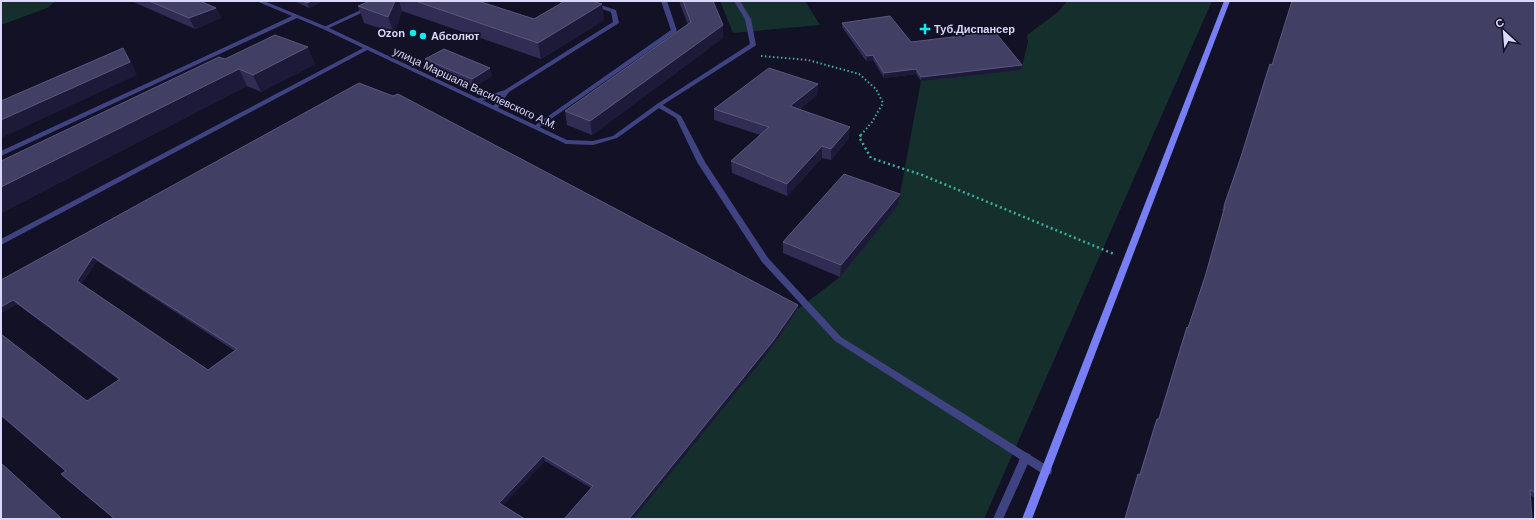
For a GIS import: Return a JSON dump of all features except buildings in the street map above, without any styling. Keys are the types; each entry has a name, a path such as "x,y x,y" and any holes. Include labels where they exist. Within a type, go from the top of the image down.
{"main road":[{"path":"1027,519 1047,471 1227,1"}],"street":[{"name":"улица Маршала Василевского А.М.","path":"259,1 325,28 566,142 593,143 614,136 659,105 753,45"},
{"path":"325,28 384,1"},
{"path":"479,100 507,91 616,23 614,11 582,1"},
{"path":"536,127 674,31 664,1"},
{"path":"737,1 748,19 753,45"},
{"path":"1,154 297,16"},
{"path":"1,242 367,48"},
{"path":"495,108 507,91"},
{"path":"659,105 679,117 702,162 765,260 838,339 1047,471"},
{"path":"998,519 1026,457"}],"path":[{"path":"753,45 759,56 808,60 859,74 876,89 883,103 872,122 859,137 871,158 922,175 1128,259"}],"green space":[{"path":"1,1 56,1 47,8 1,25"},
{"path":"720,1 805,1 820,25 733,33"},
{"path":"1067,1 1212,1 984,519 633,519 765,356 798,309 840,277 898,205 921,81 1021,70 1028,42 1027,35 1058,12"}],"place":[{"name":"Туб.Диспансер","path":"925,29"},
{"name":"Ozon","path":"413,33"},
{"name":"Абсолют","path":"423,36"}]}
